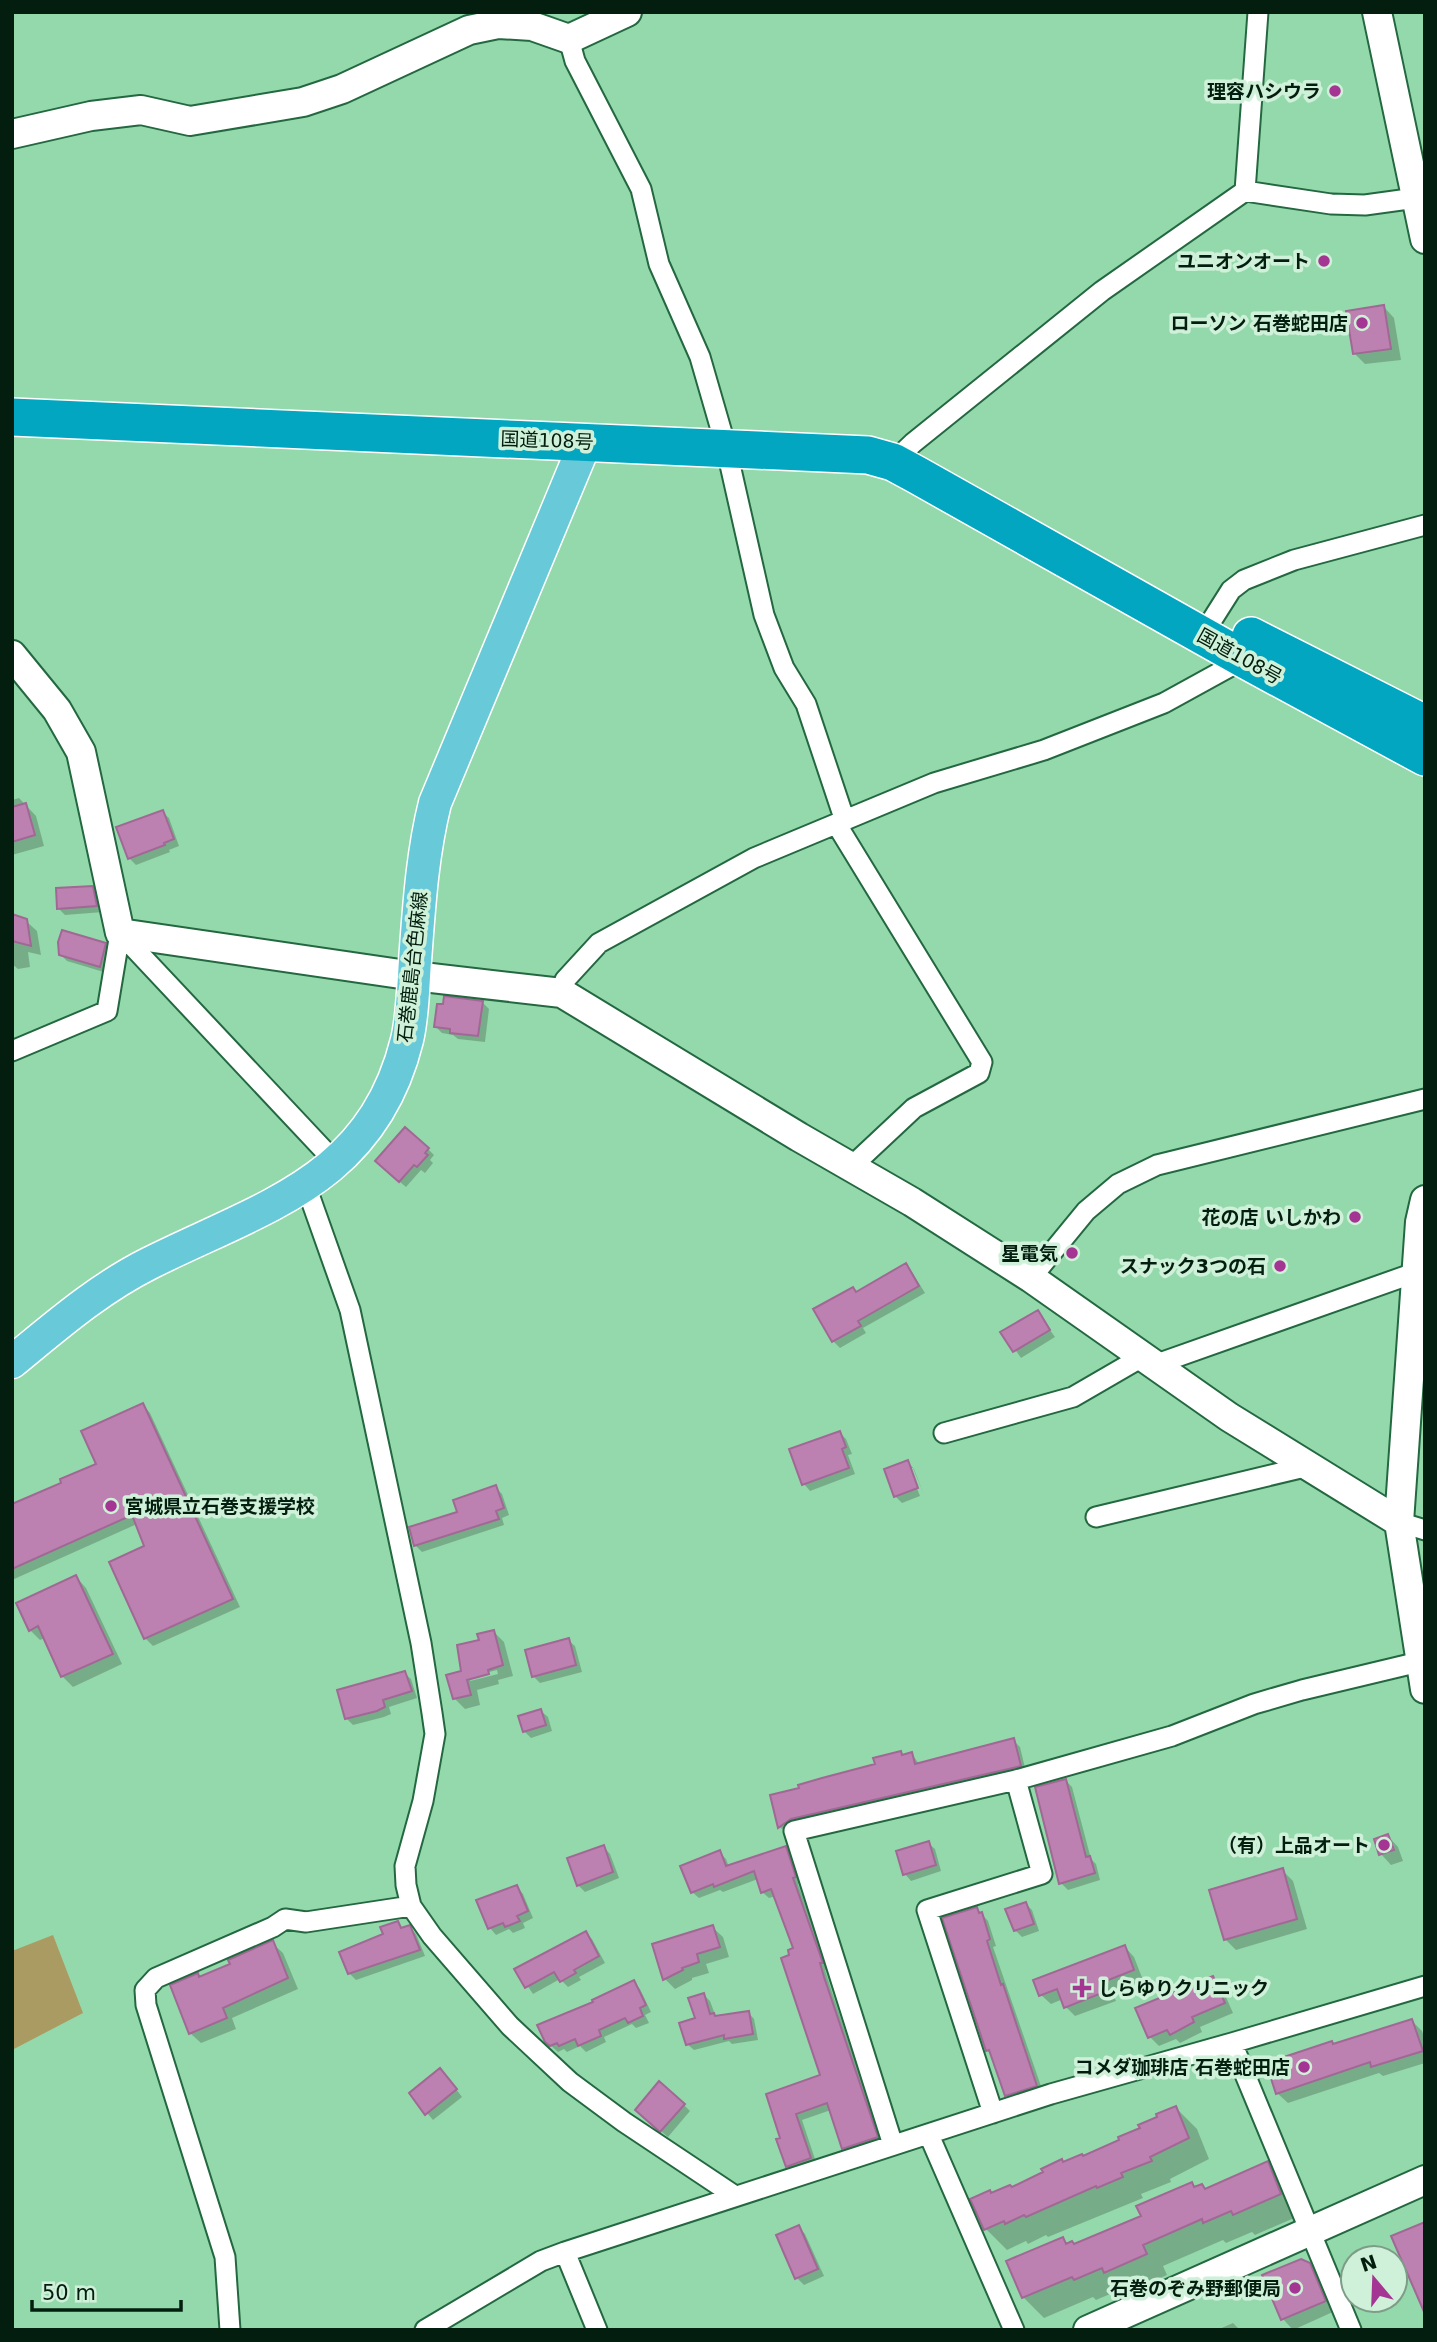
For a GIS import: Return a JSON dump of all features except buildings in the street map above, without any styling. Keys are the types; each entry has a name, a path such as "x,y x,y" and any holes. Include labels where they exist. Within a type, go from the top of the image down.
{"highway":[{"name":"国道108号","path":"12,417 867,455 893,462 1425,757"},
{"name":"国道108号","path":"1056,554 1268,643 1425,724"}],"main road":[{"name":"石巻鹿島台色麻線","path":"12,1362 74,1311 117,1281 255,1215 306,1186 335,1163 370,1126 393,1083 408,1038 421,885 427,835 435,803 586,442"}],"street":[{"path":"12,134 92,116 141,110 190,121 303,102 342,89 469,30 498,24 532,26 569,39 627,12"},
{"path":"1245,191 1258,12"},
{"path":"1377,12 1420,194 1425,239"},
{"path":"569,39 575,61 640,189 659,264 700,357 726,447 764,615 784,668 806,704 841,823 982,1062 979,1073 914,1108 851,1167"},
{"path":"893,462 1102,291 1245,191 1331,204 1365,205 1420,194"},
{"path":"1212,620 1231,590 1244,580 1294,560 1425,525"},
{"path":"12,655 57,710 80,752 120,933 107,1011 12,1052"},
{"path":"562,993 565,980 599,943 754,858 934,783 1044,750 1164,703 1244,659"},
{"path":"120,933 414,976 562,993 912,1202 1031,1278 1228,1417 1412,1526"},
{"path":"120,933 335,1163"},
{"path":"1031,1278 1087,1211 1118,1184 1157,1165 1425,1099"},
{"path":"306,1186 350,1310 421,1643 432,1713 435,1734 423,1801 405,1866 411,1906 432,1936 510,2026 570,2082 624,2122 735,2196"},
{"path":"1425,1200 1420,1222 1412,1526 1419,1662 1425,1689"},
{"path":"944,1433 1073,1397 1148,1361 1419,1279"},
{"path":"1096,1517 1309,1466"},
{"path":"893,2145 794,1831 1016,1780 1172,1736 1254,1704 1301,1690 1419,1662"},
{"path":"993,2113 927,1910 1042,1874 1016,1780"},
{"path":"230,2330 225,2257 146,2005 145,1990 156,1978 273,1927 285,1919 306,1922 411,1906"},
{"path":"425,2330 541,2262 565,2252 1051,2094 1425,1986"},
{"path":"1232,2043 1352,2330"},
{"path":"929,2135 1014,2330"},
{"path":"1088,2330 1425,2180"},
{"path":"565,2252 597,2330"}],"shaded area":[{"path":"53,1935 83,2013 12,2050 12,1951"}],"place":[{"name":"理容ハシウラ","path":"1335,91"},
{"name":"ユニオンオート","path":"1324,261"},
{"name":"ローソン 石巻蛇田店","path":"1362,323"},
{"name":"花の店 いしかわ","path":"1355,1217"},
{"name":"星電気","path":"1072,1253"},
{"name":"スナック3つの石","path":"1280,1266"},
{"name":"宮城県立石巻支援学校","path":"111,1506"},
{"name":"（有）上品オート","path":"1384,1845"},
{"name":"しらゆりクリニック","path":"1082,1988"},
{"name":"コメダ珈琲店 石巻蛇田店","path":"1304,2067"},
{"name":"石巻のぞみ野郵便局","path":"1295,2288"}]}
